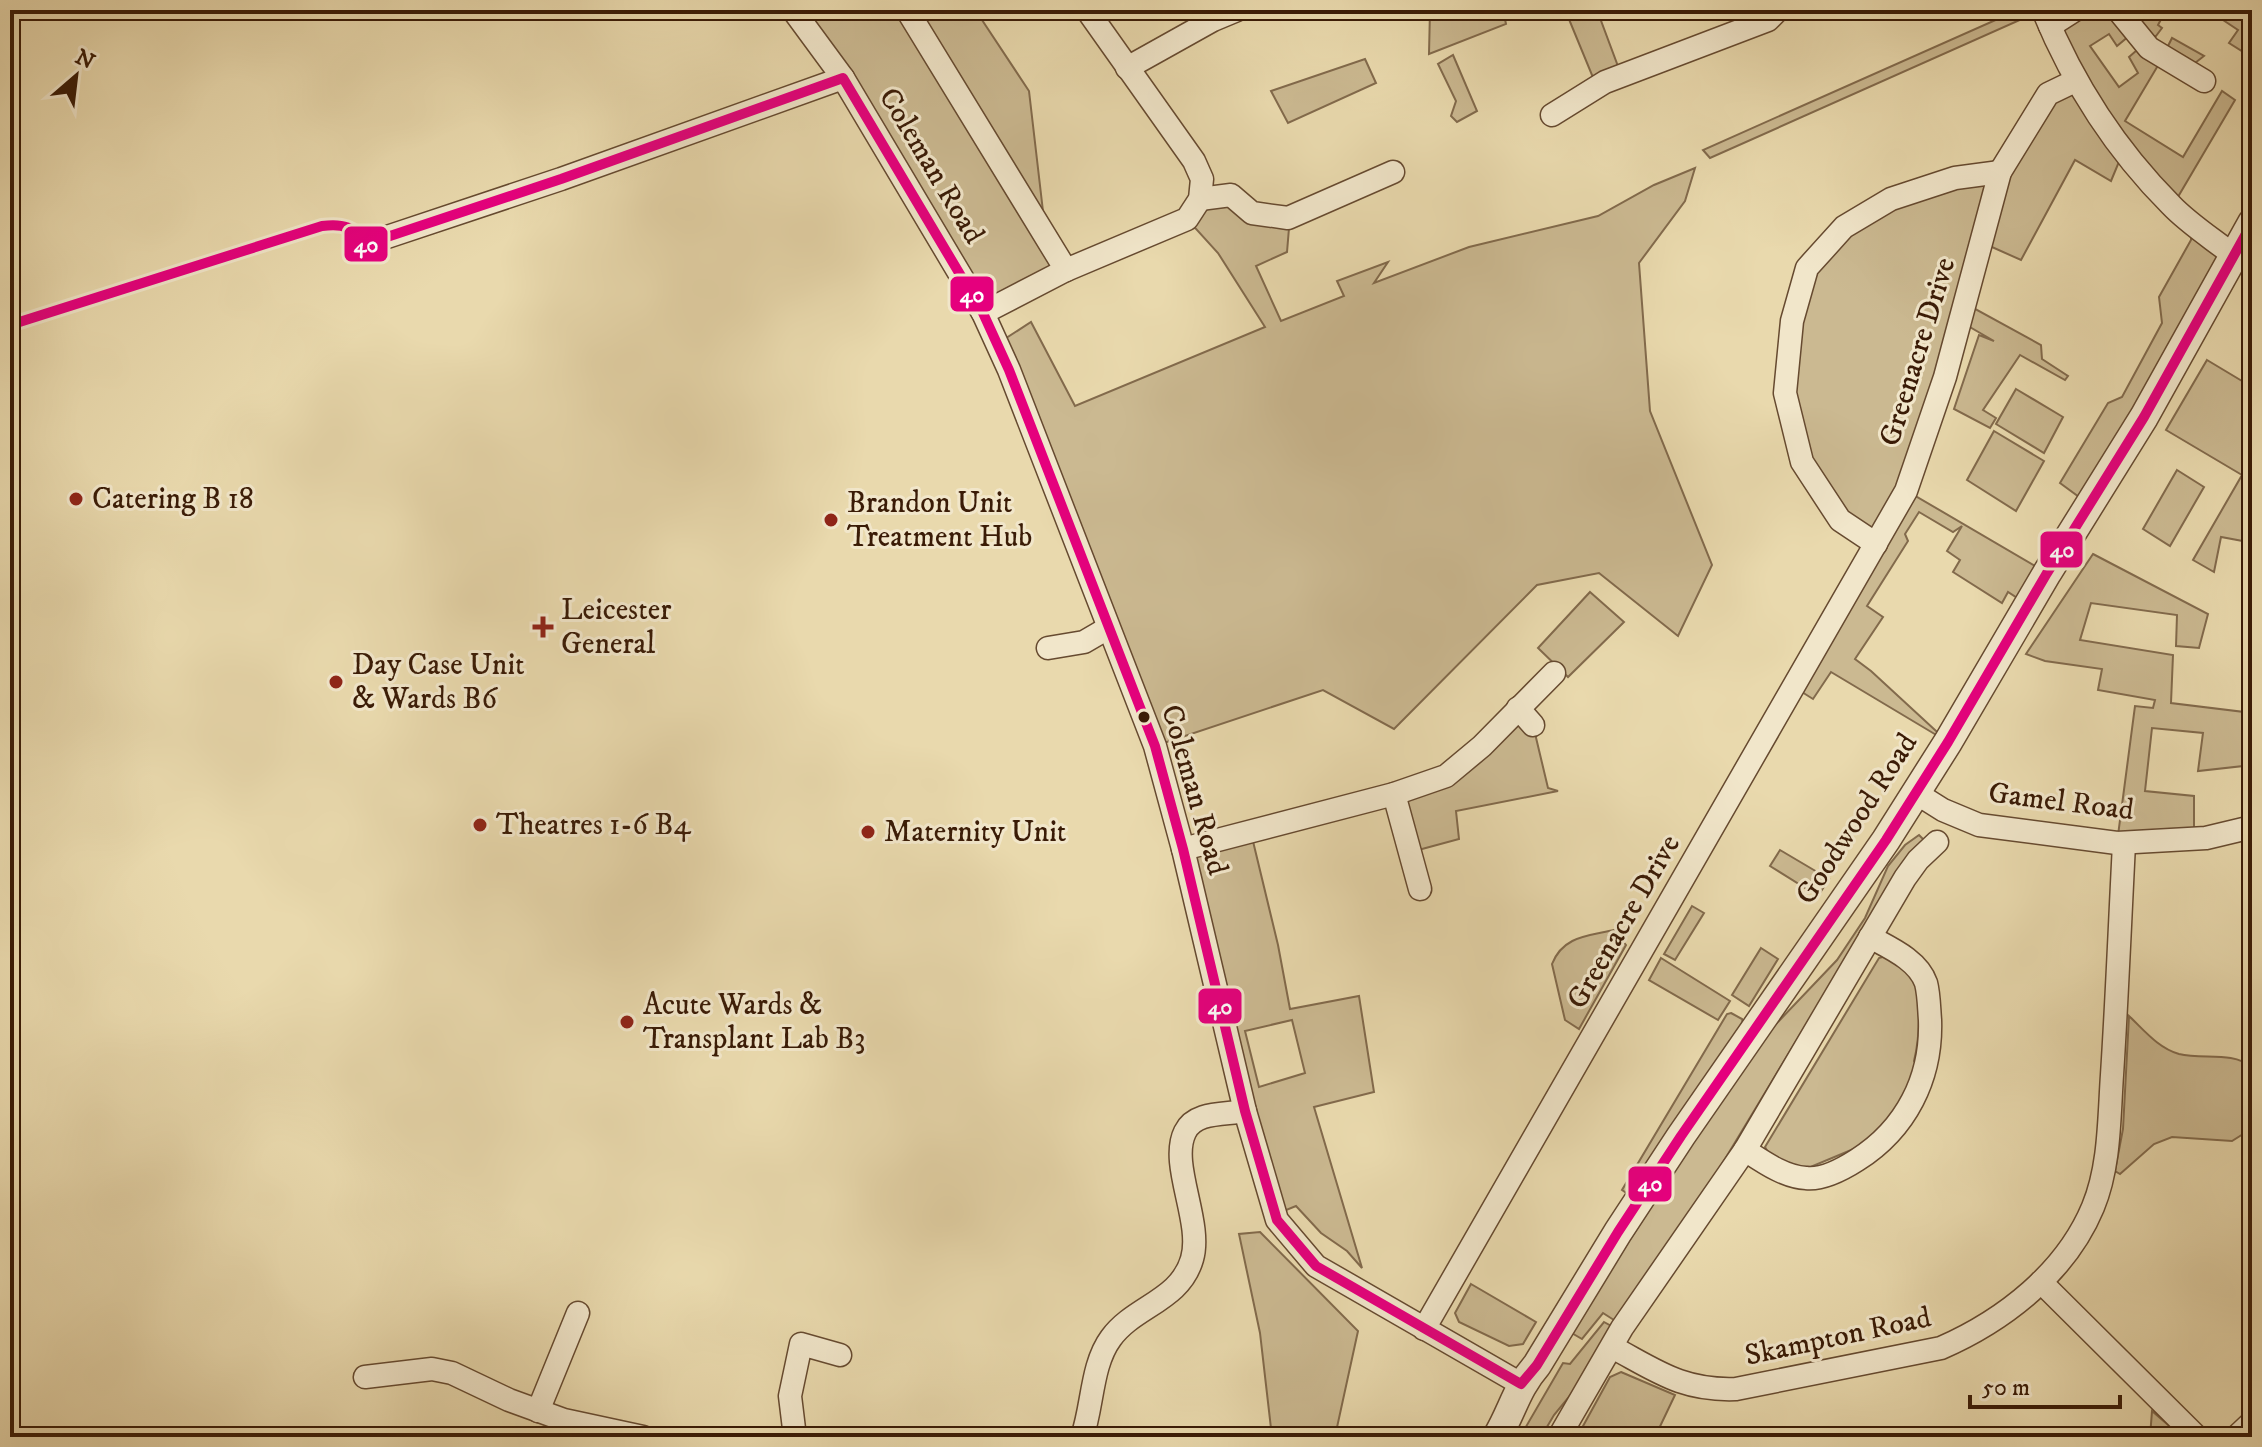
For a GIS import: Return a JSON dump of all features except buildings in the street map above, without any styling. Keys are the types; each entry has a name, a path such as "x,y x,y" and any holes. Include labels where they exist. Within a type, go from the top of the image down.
{"street":[{"name":"Coleman Road","path":"793,10 843,78 983,313 1009,370 1155,746 1183,849 1245,1111 1277,1220 1316,1266 1521,1384"},
{"name":"Coleman Road","path":"907,10 1066,270"},
{"path":"983,313 1066,270 1187,219 1200,199 1202,179 1194,161 1087,10"},
{"path":"1127,68 1237,10"},
{"path":"1552,115 1605,82 1768,20 1778,10"},
{"path":"2075,10 2046,18 2075,81 2123,151 2172,207 2233,255"},
{"path":"2118,10 2149,48 2204,81"},
{"path":"366,244 561,179 843,78"},
{"name":"Greenacre Drive","path":"1424,1329 1906,491 1942,387 2000,172 2048,94 2075,81"},
{"path":"1876,544 1840,520 1802,462 1785,393 1792,321 1807,268 1844,227 1891,199 1955,178 2000,172"},
{"path":"1200,199 1231,195 1252,213 1288,218 1389,180"},
{"name":"Goodwood Road","path":"1497,1437 1521,1384 1537,1365 1618,1232 1916,793 2144,417 2252,223"},
{"path":"1048,648 1084,642 1108,628"},
{"path":"1183,849 1394,794 1446,776 1482,746 1525,717 1554,673"},
{"name":"Gamel Road","path":"1916,793 1943,810 1979,825 2120,844 2206,838 2252,827"},
{"path":"1394,794 1420,889"},
{"path":"1559,1437 1654,1280 1745,1150 1905,878 1937,842"},
{"name":"Skampton Road","path":"1612,1347 1684,1385 1711,1390 1736,1389 1941,1348 1968,1337 2004,1314 2041,1282 2076,1237 2094,1205 2107,1150 2120,844"},
{"path":"1745,1150 1785,1172 1806,1178 1826,1176 1874,1149 1907,1112 1919,1088 1928,1051 1930,1022 1926,982 1916,967 1870,937"},
{"path":"1082,1437 1104,1348 1121,1326 1173,1290 1189,1269 1195,1242 1181,1153 1186,1130 1193,1121 1245,1111"},
{"path":"2041,1282 2197,1437"},
{"path":"538,1411 578,1313"},
{"path":"795,1437 790,1396 801,1344 840,1355"},
{"path":"365,1377 421,1370 452,1373 564,1420 643,1437"},
{"path":"2236,1437 2252,1422"}],"shaded area":[{"path":"793,10 962,10 982,20 1029,91 1046,237 1066,270 983,313"},
{"path":"1430,10 1503,10 1506,24 1429,54"},
{"path":"1597,10 1619,69 1594,80 1566,12"},
{"path":"2018,10 2042,10 1710,158 1703,150"},
{"path":"2075,10 2166,10 2158,25 2162,28 2156,36 2144,42 2135,31 2117,46 2109,34 2090,46 2119,87 2138,73 2129,57 2137,50 2163,56 2172,38 2204,56 2186,70 2163,57 2125,121 2183,157 2222,91 2235,100 2172,207 2123,152 2111,181 2075,160 2021,260 1983,243 1966,304 2041,345 2042,359 2068,376 2065,380 2020,355 1983,410 1996,418 1990,428 1954,409 1979,335 1994,341 1961,322 1907,491 2047,573 2028,605 2008,592 2002,603 1953,572 1960,560 1947,551 1962,526 1953,532 1919,512 1905,534 1908,541 1867,606 1883,617 1855,659 1948,742 1831,672 1813,699 1794,687 1876,544 1802,462 1785,393 1813,261 1844,227 2000,172 2033,118 2075,81 2050,26"},
{"path":"2229,10 2252,10 2252,41 2245,53 2229,43 2238,30 2223,20"},
{"path":"1453,55 1477,111 1457,122 1451,116 1456,101 1438,64"},
{"path":"1365,59 1376,83 1288,123 1271,91"},
{"path":"1695,168 1685,201 1639,263 1650,411 1712,565 1678,636 1599,573 1537,585 1394,729 1323,690 1155,746 997,344 1031,322 1075,406 1265,327 1218,253 1187,219 1200,199 1290,216 1287,252 1256,266 1281,321 1344,296 1337,281 1388,262 1374,283 1469,247 1598,216 1654,185"},
{"path":"2192,223 2233,255 2090,505 2060,483 2108,403 2122,397 2162,323 2159,297 2191,240"},
{"path":"2207,360 2252,387 2252,481 2242,477 2248,542 2221,537 2214,572 2193,560 2242,475 2166,430"},
{"path":"2016,389 2063,417 2044,453 1996,424"},
{"path":"1994,431 2044,461 2016,511 1967,480"},
{"path":"2177,470 2204,487 2170,546 2143,529"},
{"path":"2093,554 2208,614 2199,648 2176,646 2177,615 2091,603 2080,640 2173,655 2171,703 2252,713 2252,765 2198,771 2203,733 2152,728 2145,791 2194,796 2194,839 2117,843 2135,706 2153,708 2155,700 2098,690 2102,669 2045,661 2026,654"},
{"path":"1590,592 1624,622 1568,677 1538,648"},
{"path":"1518,708 1533,725 1548,788 1558,791 1456,811 1459,839 1411,852 1394,794 1446,776"},
{"path":"1251,833 1290,1009 1359,996 1374,1092 1314,1107 1362,1268 1347,1251 1321,1233 1296,1206 1279,1213 1183,849","holes":["1292,1020 1305,1073 1259,1087 1245,1031"]},
{"path":"1919,835 1923,839 1922,844 1899,871 1696,1207 1617,1322 1603,1313 1582,1339 1570,1332 1757,1044 1837,960 1865,918 1888,866 1905,845"},
{"path":"1780,850 1829,879 1818,896 1770,866"},
{"path":"1692,906 1704,913 1675,960 1664,954"},
{"path":"1614,930 1626,945 1579,1029 1565,1020 1552,964 1563,948 1577,939"},
{"path":"1761,948 1778,959 1749,1006 1732,995"},
{"path":"1886,956 1917,977 1919,1009 1914,1061 1919,1067 1889,1127 1856,1148 1801,1171 1770,1156 1765,1147 1879,958"},
{"path":"1661,958 1730,1001 1718,1020 1649,980"},
{"path":"1727,1014 1742,1019 1743,1024 1628,1194 1622,1190"},
{"path":"2129,1016 2171,1051 2188,1056 2235,1059 2252,1067 2251,1129 2232,1141 2172,1137 2154,1144 2120,1174 2115,1171 2123,1129"},
{"path":"1260,1232 1358,1331 1336,1432 1320,1430 1316,1437 1272,1437 1260,1333 1239,1234"},
{"path":"1471,1284 1536,1322 1523,1344 1509,1346 1459,1322 1455,1313"},
{"path":"1604,1322 1613,1327 1582,1381 1554,1415 1541,1437 1520,1437 1563,1363 1570,1364"},
{"path":"1621,1372 1675,1395 1655,1437 1577,1437 1610,1377"},
{"path":"2152,1411 2182,1437 2150,1437"}],"transit line":[{"name":"40","path":"10,325 322,226 347,228 366,244 561,179 843,78 983,313 1009,370 1155,746 1183,849 1245,1111 1277,1220 1316,1266 1521,1384 1537,1365 1681,1136 1886,840 1948,742 2047,573 2144,417 2252,223"}],"place":[{"name":"Catering B 18","path":"76,499"},
{"name":"Brandon Unit Treatment Hub","path":"831,520"},
{"name":"Leicester General","path":"543,627"},
{"name":"Day Case Unit & Wards B6","path":"336,682"},
{"name":"Theatres 1-6 B4","path":"480,825"},
{"name":"Maternity Unit","path":"868,832"},
{"name":"Acute Wards & Transplant Lab B3","path":"627,1022"}]}
